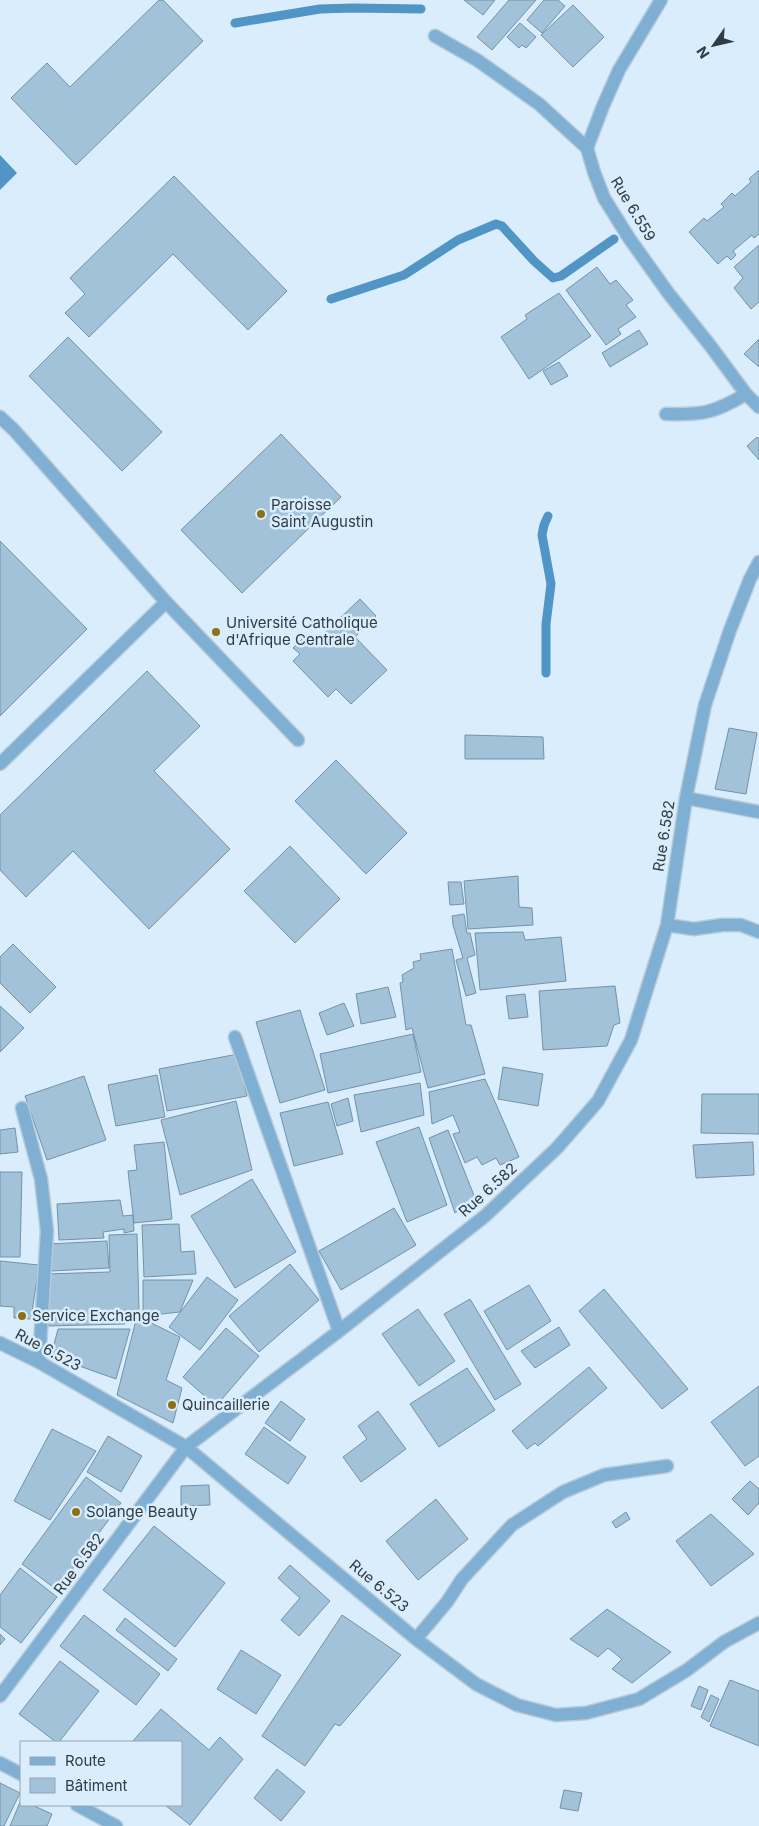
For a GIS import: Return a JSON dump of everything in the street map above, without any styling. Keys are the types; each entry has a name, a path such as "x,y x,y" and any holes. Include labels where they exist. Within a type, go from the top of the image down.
{"street":[{"path":"435,36 477,60 539,104 587,148 619,70 661,0"},
{"name":"Rue 6.559","path":"587,148 604,198 629,238 669,294 746,394 759,407"},
{"path":"666,414 697,414 722,408 746,394"},
{"path":"0,417 14,430 166,602 298,740"},
{"name":"Rue 6.582","path":"0,1696 186,1447 339,1331 485,1216 557,1148 598,1101 631,1040 667,925 686,798 705,705 730,630 755,581 759,562"},
{"path":"0,764 166,602"},
{"path":"686,798 759,812"},
{"path":"667,925 694,929 722,925 741,925 759,932"},
{"path":"235,1037 339,1331"},
{"path":"22,1108 41,1179 47,1231 39,1362"},
{"name":"Rue 6.523","path":"0,1343 39,1362 186,1447 416,1639 476,1684 516,1704 556,1714 586,1714 638,1699 687,1670 724,1642 759,1623"},
{"path":"416,1639 447,1602 462,1578 512,1525 563,1492 604,1475 666,1466"},
{"path":"0,1762 20,1773"},
{"path":"79,1806 116,1826"}],"water":[{"path":"0,155 17,173 0,190"}],"building":[{"path":"159,0 163,0 203,41 76,165 11,98 47,63 70,87"},
{"path":"464,0 495,0 483,15"},
{"path":"509,0 536,0 492,50 477,37"},
{"path":"544,0 558,0 565,6 542,33 527,20"},
{"path":"573,5 604,37 573,67 541,35"},
{"path":"520,23 536,37 526,48 522,45 519,48 507,37"},
{"path":"759,170 759,234 754,238 752,235 733,251 736,255 731,260 727,256 718,264 689,232 704,218 707,221 724,207 721,204 732,193 735,196 751,182 749,179"},
{"path":"174,176 287,291 248,330 173,254 89,337 65,313 85,294 70,278"},
{"path":"759,245 759,302 751,309 734,288 743,278 734,267"},
{"path":"597,267 610,284 616,280 633,300 626,305 636,317 618,329 621,334 606,345 566,290"},
{"path":"559,293 591,336 529,379 501,337 527,319 525,315"},
{"path":"639,330 648,344 610,367 602,353"},
{"path":"68,337 162,432 122,471 29,376"},
{"path":"759,339 759,367 744,354"},
{"path":"559,362 568,376 551,385 543,371"},
{"name":"Paroisse Saint Augustin","path":"281,434 341,497 242,593 181,530"},
{"path":"757,437 759,439 759,460 747,446"},
{"path":"0,541 87,629 0,716"},
{"path":"360,599 376,616 355,637 387,670 351,704 336,689 328,697 293,661 300,654 293,648 303,638 311,646"},
{"path":"147,671 200,726 154,771 230,849 149,929 73,851 26,897 0,870 0,815"},
{"path":"729,728 757,733 746,794 715,789"},
{"path":"465,735 543,737 544,759 465,759"},
{"path":"336,760 407,833 366,874 295,801"},
{"path":"290,846 340,899 295,943 244,891"},
{"path":"518,876 519,907 532,908 533,925 468,929 464,881"},
{"path":"448,882 461,882 464,904 450,905"},
{"path":"464,914 467,933 470,933 475,955 467,958 476,993 466,996 456,960 463,958 452,916"},
{"path":"523,932 525,940 561,937 566,981 480,990 475,933"},
{"path":"13,944 56,987 30,1013 0,983 0,957"},
{"path":"452,949 466,1025 471,1025 485,1074 428,1088 412,1028 406,1030 400,983 403,982 402,975 414,968 413,962 421,960 420,954"},
{"path":"615,986 620,1023 614,1025 607,1046 543,1050 539,991"},
{"path":"388,987 396,1017 361,1024 356,994"},
{"path":"525,994 528,1017 509,1019 506,996"},
{"path":"344,1003 354,1026 327,1035 319,1013"},
{"path":"0,1006 24,1028 0,1052"},
{"path":"300,1010 325,1090 280,1103 256,1022"},
{"path":"413,1034 421,1072 328,1093 320,1054"},
{"path":"238,1054 247,1096 167,1111 159,1069"},
{"path":"503,1067 543,1074 538,1106 498,1099"},
{"path":"157,1075 165,1117 116,1126 108,1085"},
{"path":"84,1076 106,1140 47,1160 25,1096"},
{"path":"485,1079 519,1157 500,1165 496,1158 482,1165 477,1157 465,1163 453,1134 460,1132 453,1115 432,1124 429,1092"},
{"path":"420,1083 424,1115 361,1132 354,1095"},
{"path":"702,1094 759,1094 759,1134 701,1133"},
{"path":"348,1098 353,1121 337,1126 331,1104"},
{"path":"236,1101 252,1170 180,1195 161,1120"},
{"path":"328,1102 343,1154 294,1166 280,1113"},
{"path":"419,1127 447,1205 407,1222 376,1142"},
{"path":"15,1128 18,1152 0,1154 0,1130"},
{"path":"448,1130 475,1198 455,1213 429,1138"},
{"path":"164,1142 172,1219 134,1223 128,1171 137,1170 134,1145"},
{"path":"753,1142 754,1175 696,1178 693,1145"},
{"path":"0,1172 22,1172 20,1257 0,1257"},
{"path":"252,1179 296,1252 235,1288 191,1216"},
{"path":"120,1200 123,1216 133,1215 134,1231 124,1233 124,1229 103,1232 104,1238 59,1240 57,1204"},
{"path":"394,1208 416,1245 341,1290 319,1251"},
{"path":"179,1224 181,1252 194,1251 196,1274 144,1277 142,1225"},
{"path":"137,1234 139,1310 124,1310 125,1324 48,1326 46,1274 110,1272 109,1235"},
{"path":"107,1241 109,1268 51,1271 49,1244"},
{"path":"0,1261 39,1265 31,1319 14,1318 14,1307 0,1306"},
{"path":"290,1264 319,1300 259,1352 229,1316"},
{"path":"207,1277 238,1300 200,1350 169,1327"},
{"path":"143,1280 193,1280 180,1312 143,1316"},
{"path":"529,1285 551,1321 507,1350 484,1311"},
{"path":"604,1289 688,1389 662,1409 579,1311"},
{"path":"470,1299 521,1384 495,1400 444,1314"},
{"path":"418,1309 455,1361 419,1386 382,1334"},
{"path":"137,1316 180,1337 166,1380 182,1388 173,1423 117,1395"},
{"path":"559,1327 570,1345 535,1368 521,1351"},
{"path":"226,1328 259,1356 216,1406 183,1377"},
{"path":"58,1329 130,1329 116,1379 51,1356"},
{"path":"589,1367 607,1388 538,1446 535,1443 527,1449 512,1431"},
{"path":"467,1368 495,1410 439,1447 410,1404"},
{"path":"759,1386 759,1456 745,1466 711,1422"},
{"path":"281,1401 305,1419 290,1441 265,1423"},
{"path":"378,1411 406,1449 361,1482 343,1457 367,1439 358,1426"},
{"path":"264,1427 306,1457 288,1484 245,1454"},
{"path":"52,1429 96,1451 50,1520 14,1501"},
{"path":"108,1436 142,1456 121,1492 87,1472"},
{"path":"86,1477 121,1503 57,1590 22,1564"},
{"path":"750,1481 759,1489 759,1503 748,1515 732,1499"},
{"path":"209,1485 210,1505 181,1506 181,1486"},
{"path":"436,1499 468,1539 418,1580 386,1541"},
{"path":"626,1512 630,1519 616,1528 612,1522"},
{"path":"711,1514 754,1554 711,1586 676,1541"},
{"path":"154,1526 225,1583 175,1647 103,1590"},
{"path":"290,1565 330,1601 299,1636 281,1620 300,1598 278,1578"},
{"path":"20,1568 57,1597 21,1643 0,1627 0,1595"},
{"path":"607,1609 671,1652 632,1683 612,1669 622,1659 608,1648 598,1657 570,1639"},
{"path":"84,1615 160,1674 136,1705 60,1646"},
{"path":"342,1615 401,1655 340,1726 335,1724 305,1766 262,1736"},
{"path":"125,1618 177,1659 168,1671 116,1630"},
{"path":"0,1634 5,1639 0,1645"},
{"path":"241,1650 281,1675 256,1714 217,1689"},
{"path":"60,1661 99,1691 60,1741 55,1741 19,1714"},
{"path":"730,1680 759,1691 759,1746 710,1726"},
{"path":"699,1686 708,1690 701,1710 691,1706"},
{"path":"711,1695 719,1699 709,1722 701,1717"},
{"path":"161,1709 209,1750 220,1737 243,1759 190,1825 166,1806 182,1806 182,1741 133,1741"},
{"path":"277,1769 305,1792 281,1821 254,1798"},
{"path":"0,1783 20,1793 4,1826 0,1826"},
{"path":"564,1790 582,1793 578,1811 560,1808"},
{"path":"20,1802 20,1806 34,1806 52,1814 47,1826 10,1826"}],"waterway":[{"path":"235,23 320,9 421,9"},
{"path":"331,299 404,275 458,240 496,224 502,226 534,261 553,278 561,276 614,239"},
{"path":"546,673 546,624 551,584 542,535 548,516"}],"place":[{"name":"Paroisse Saint Augustin","path":"261,514"},
{"name":"Université Catholique d'Afrique Centrale","path":"216,632"},
{"name":"Service Exchange","path":"22,1316"},
{"name":"Quincaillerie","path":"172,1405"},
{"name":"Solange Beauty","path":"76,1512"}]}
